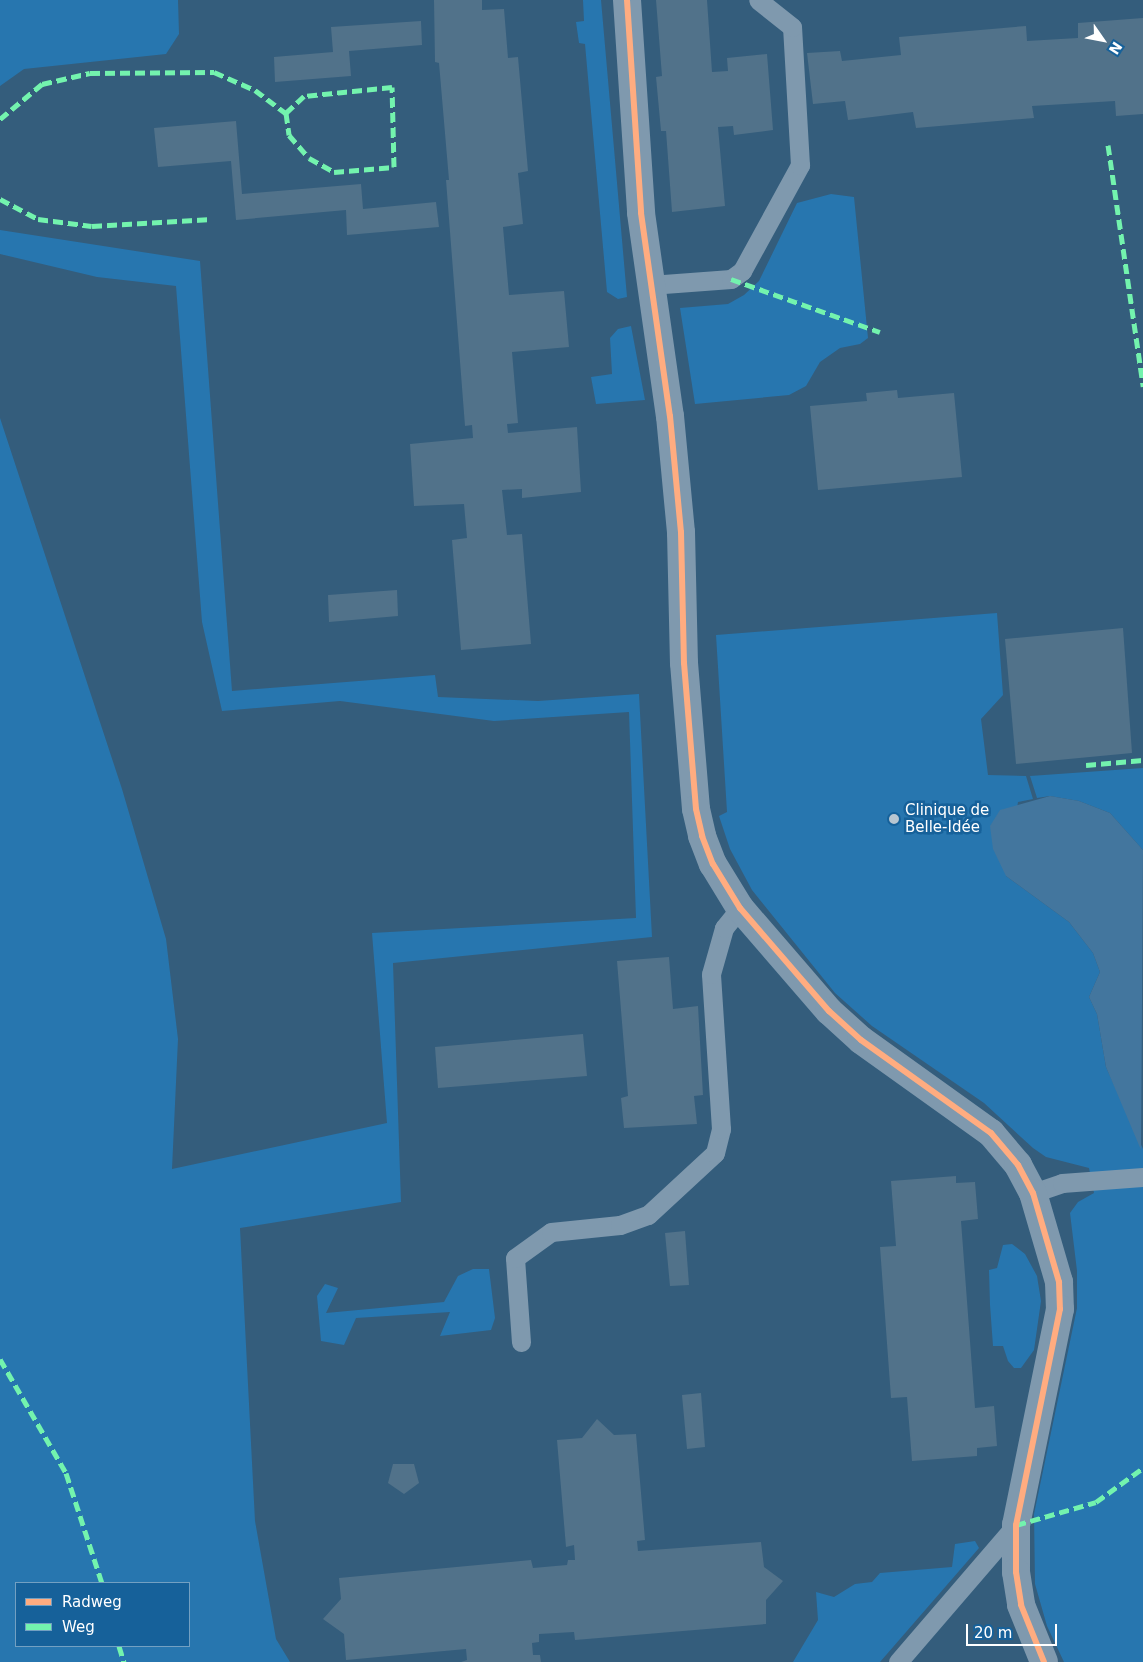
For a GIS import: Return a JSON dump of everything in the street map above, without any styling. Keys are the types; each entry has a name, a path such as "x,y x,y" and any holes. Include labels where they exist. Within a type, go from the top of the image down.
{"street":[{"path":"627,0 631,98 650,285 670,416 681,532 684,663 696,809 712,864 740,908 792,971 848,1029 991,1133 1018,1165 1033,1193 1059,1282 1060,1310 1016,1525 1016,1572 1021,1604 1044,1662"}],"lane":[{"path":"650,285 731,279 742,271 800,165 792,27 758,0"},
{"path":"521,1342 515,1258 551,1232 620,1225 648,1215 715,1152 721,1129 711,974 724,928 740,908"},
{"path":"1033,1193 1062,1183 1143,1177"},
{"path":"898,1662 1016,1525"}],"shaded area":[{"path":"0,0 178,0 179,34 166,54 24,69 0,86"},
{"path":"583,0 601,0 627,297 618,299 607,292 585,44 579,43 576,22 584,21"},
{"path":"831,194 854,197 868,338 860,344 840,348 820,362 806,386 789,395 695,404 680,308 728,304 744,295 759,281 797,203"},
{"path":"0,230 200,261 232,691 435,675 438,697 538,701 639,694 652,937 393,963 401,1202 240,1228 255,1521 276,1639 290,1662 0,1662 0,418 122,789 166,939 178,1039 172,1169 387,1123 372,933 636,918 629,712 494,721 340,701 222,711 202,622 176,286 97,277 0,254"},
{"path":"631,326 645,400 596,404 591,377 612,374 610,338 618,329"},
{"path":"997,613 1003,695 981,719 988,775 1026,776 1033,799 1018,802 1006,876 1069,922 1093,953 1100,972 1089,997 1097,1014 1106,1067 1143,1149 1143,1662 1064,1662 1047,1626 1035,1584 1034,1514 1077,1308 1077,1271 1070,1213 1078,1202 1094,1193 1089,1168 1046,1157 1033,1148 984,1103 872,1026 835,993 752,890 730,849 719,816 727,812 716,635"},
{"path":"1143,768 1143,850 1110,813 1079,801 1050,796 1037,798 1030,776"},
{"path":"1050,796 1079,801 1110,813 1143,850 1141,1150 1106,1067 1097,1014 1089,997 1100,972 1093,953 1069,922 1006,876 993,849 990,826 1000,810"},
{"path":"1012,1244 1025,1254 1037,1276 1041,1301 1034,1350 1021,1368 1014,1368 1008,1361 1003,1346 993,1346 990,1305 989,1270 997,1268 1003,1245"},
{"path":"473,1269 489,1269 495,1318 491,1330 440,1336 450,1312 356,1318 344,1345 321,1341 317,1296 325,1284 338,1288 326,1313 444,1302 458,1276"},
{"path":"975,1541 979,1548 880,1662 793,1662 818,1620 816,1592 834,1597 855,1584 872,1582 880,1573 952,1567 955,1544"}],"building":[{"path":"434,0 482,0 482,10 504,9 508,58 518,57 528,171 518,173 523,224 503,227 509,295 564,291 569,347 512,352 518,423 507,424 508,433 577,427 581,492 522,498 522,489 502,490 507,535 522,534 531,644 461,650 452,540 467,538 464,504 414,506 410,444 473,438 472,425 465,426 446,180 449,180 439,63 435,62"},
{"path":"656,0 707,0 712,72 728,71 727,58 767,54 773,130 734,135 733,126 718,127 725,206 672,212 666,131 661,131 656,77 662,76"},
{"path":"1143,18 1143,114 1116,116 1115,101 1032,106 1034,118 916,128 913,112 848,120 845,101 813,104 807,53 840,51 842,61 901,55 899,37 1026,26 1027,41 1078,38 1078,23"},
{"path":"421,21 422,45 349,51 351,76 275,82 274,57 333,52 331,27"},
{"path":"236,121 242,194 361,184 363,209 436,202 439,227 347,235 346,210 236,220 231,161 158,167 154,128"},
{"path":"897,390 898,398 954,393 962,477 818,490 810,406 867,401 866,393"},
{"path":"397,590 398,616 329,622 328,595"},
{"path":"1123,628 1132,753 1016,764 1005,639"},
{"path":"669,957 673,1009 698,1006 703,1095 694,1096 697,1124 624,1128 621,1098 628,1096 617,961"},
{"path":"583,1034 587,1076 438,1088 435,1047"},
{"path":"956,1176 956,1183 975,1182 978,1219 961,1221 975,1408 994,1406 997,1446 977,1448 977,1456 912,1461 907,1397 891,1398 880,1247 896,1246 891,1181"},
{"path":"685,1231 689,1285 670,1286 665,1233"},
{"path":"701,1393 705,1447 687,1449 682,1395"},
{"path":"597,1419 614,1435 636,1434 645,1540 637,1541 638,1551 761,1542 764,1567 783,1581 766,1600 766,1624 575,1640 574,1632 539,1634 539,1642 532,1643 533,1655 540,1655 541,1662 461,1662 467,1660 466,1649 346,1660 344,1634 323,1619 341,1599 339,1578 531,1560 533,1568 567,1565 568,1560 575,1560 574,1545 566,1547 557,1440 582,1438"},
{"path":"393,1464 414,1464 419,1483 404,1494 388,1483"}],"marked path":[{"path":"0,119 42,84 90,73 214,72 255,90 286,113 289,135 309,158 334,172 394,167 392,87 304,96 286,113"},
{"path":"1108,145 1143,386"},
{"path":"0,199 38,219 92,226 212,219"},
{"path":"731,279 880,332"},
{"path":"1086,765 1143,760"},
{"path":"0,1359 66,1473 102,1582"},
{"path":"1016,1525 1096,1502 1143,1468"},
{"path":"119,1647 124,1662"}],"cycle path":[{"path":"627,0 641,213 670,416 681,532 684,663 696,809 702,836 713,864 740,908 829,1011 861,1040 991,1133 1018,1165 1033,1193 1059,1282 1060,1309 1016,1525 1016,1572 1021,1605 1044,1662"}],"place":[{"name":"Clinique de Belle-Idée","path":"894,819"}]}
